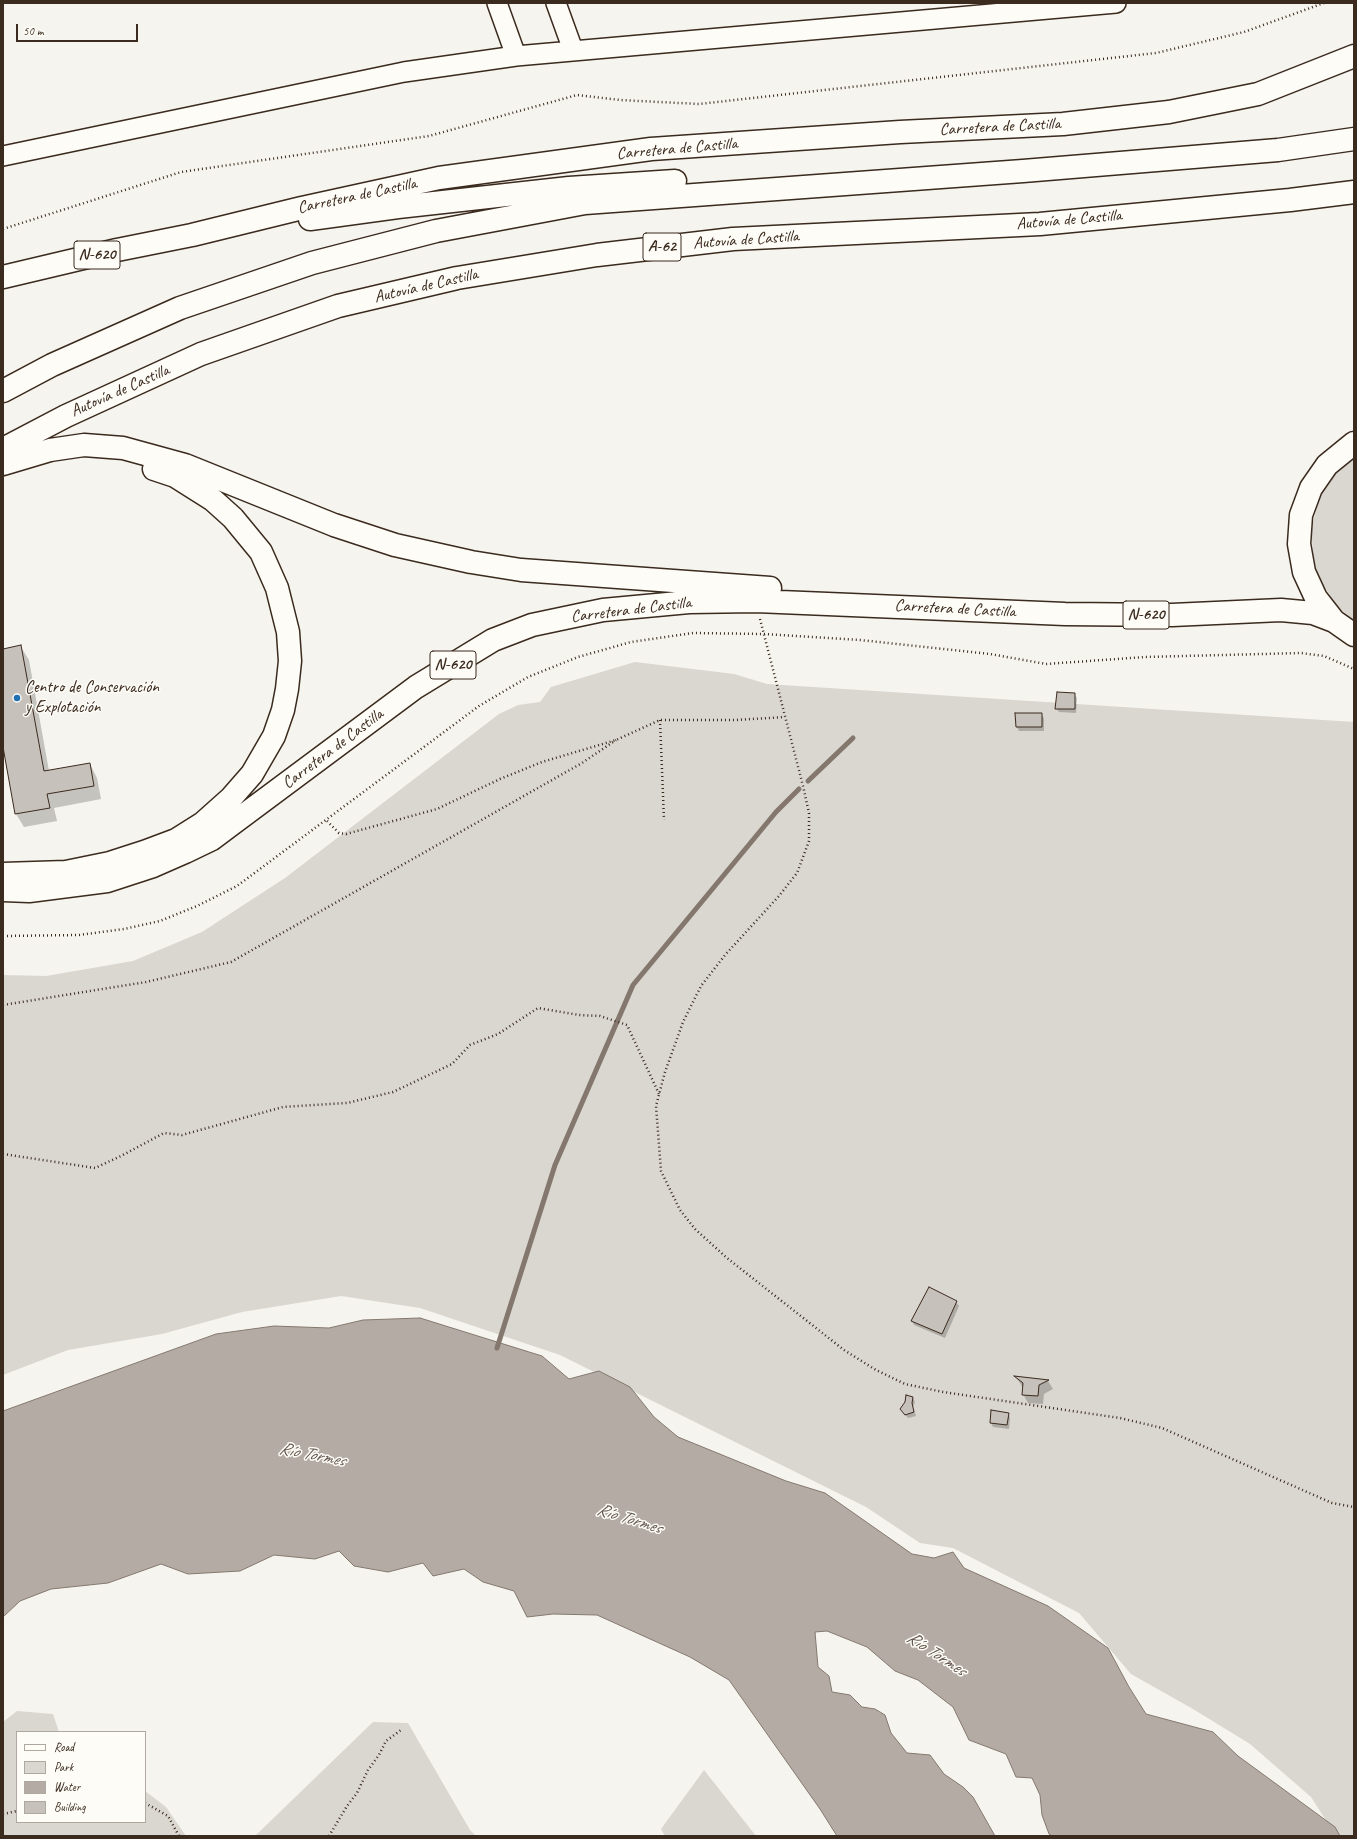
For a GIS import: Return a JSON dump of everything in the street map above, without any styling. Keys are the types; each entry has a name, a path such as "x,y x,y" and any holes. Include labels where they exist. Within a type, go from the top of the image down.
{"highway":[{"name":"Carretera de Castilla","path":"3,277 439,178 651,149 900,132 1063,124 1169,112 1258,94 1354,56"},
{"path":"3,391 52,366 180,308 312,262 436,231 585,203 840,185 1278,150 1354,139"},
{"path":"192,235 398,207 568,188 690,180 755,179 840,185"},
{"name":"Autovía de Castilla","path":"3,449 66,416 201,354 338,306 457,278 598,255 733,239 1040,224 1290,200 1354,192"},
{"name":"N-620","path":"1354,442 1327,464 1311,488 1301,515 1299,544 1304,572 1316,598 1334,621 1354,635"},
{"path":"3,464 50,450 70,447 84,446 123,448 185,465 334,525 395,545 471,562 521,570 764,588 956,609"},
{"path":"3,476 52,460 88,456 128,461 175,476 213,500 233,518 261,552 277,588 287,625 290,661 283,710 274,736 252,774 227,803 203,823 176,840 110,863 66,872 3,874"},
{"name":"Carretera de Castilla","path":"3,890 29,891 107,881 153,866 205,842 238,820 416,687 493,640 532,625 603,610 689,602 756,601 1065,614 1172,615 1281,610 1314,613 1334,621"}],"street":[{"path":"497,3 516,56"},
{"path":"556,3 573,50"},
{"path":"3,156 404,72 516,56 1116,3"}],"path":[{"path":"3,229 180,172 429,136 577,95 620,100 699,104 1156,53 1244,32 1324,3"},
{"path":"756,601 809,813 809,841 797,873 779,896 700,986 683,1022 656,1106 661,1171 680,1210 695,1229 727,1258 844,1350 876,1370 905,1384 943,1392 1120,1418 1162,1428 1332,1503 1354,1507"},
{"path":"3,936 79,935 124,929 160,921 197,906 237,886 327,821 479,706 528,677 578,657 631,642 693,634 764,634 860,640 990,654 1046,664 1145,657 1301,653 1324,656 1354,669"},
{"path":"327,821 339,833 346,834 437,809 500,779 542,762 616,740 660,720 735,720 785,717"},
{"path":"660,720 664,820"},
{"path":"3,1005 146,982 231,962 575,767 616,740"},
{"path":"3,1154 95,1168 164,1133 182,1135 283,1107 348,1103 393,1092 452,1064 470,1045 498,1034 538,1008 579,1015 600,1016 628,1025 659,1094"},
{"path":"329,1836 347,1806 357,1793 368,1770 379,1755 386,1741 401,1730"},
{"path":"146,1804 168,1816 179,1836"},
{"path":"3,1814 16,1811"}],"green space":[{"path":"1354,456 1354,621 1336,605 1319,578 1314,562 1311,530 1319,499 1326,485 1336,472"},
{"path":"635,662 734,674 767,684 1354,722 1354,1836 1336,1836 1311,1797 1250,1744 1193,1709 1131,1674 1079,1613 953,1548 920,1543 866,1507 560,1355 420,1308 341,1296 242,1312 162,1334 68,1350 3,1375 3,975 46,976 133,961 202,932 285,878 499,714 518,705 540,702 551,687"},
{"path":"17,1711 53,1714 59,1731 16,1731 16,1823 146,1823 146,1792 166,1807 186,1836 3,1836 3,1722"},
{"path":"373,1722 408,1723 470,1830 476,1836 255,1836"},
{"path":"704,1770 756,1836 665,1836 661,1829"}],"water":[{"name":"Río Tormes","path":"420,1318 542,1356 569,1379 599,1371 630,1387 654,1417 678,1437 786,1481 825,1493 912,1554 934,1558 953,1552 964,1568 1048,1606 1108,1648 1129,1687 1146,1714 1213,1732 1238,1756 1335,1827 1340,1836 1052,1836 1049,1834 1042,1815 1040,1795 1032,1778 1016,1777 1006,1754 969,1740 953,1707 918,1680 895,1671 867,1647 827,1631 815,1632 818,1667 829,1676 832,1692 850,1695 862,1707 875,1709 885,1715 891,1733 907,1753 930,1755 944,1774 963,1787 973,1797 995,1836 837,1836 820,1809 729,1680 690,1657 597,1615 553,1614 527,1617 514,1591 483,1582 464,1569 433,1576 423,1563 388,1572 354,1566 339,1551 315,1559 274,1555 240,1571 188,1574 161,1564 108,1583 51,1589 20,1601 3,1617 3,1411 216,1334 274,1326 329,1328 363,1320"}],"building":[{"name":"Centro de Conservación y Explotación","path":"21,645 44,771 90,763 94,786 47,794 50,808 15,814 3,747 3,649"},
{"path":"1057,692 1075,693 1075,709 1055,709"},
{"path":"1015,713 1042,713 1042,727 1016,727"},
{"path":"929,1287 957,1301 942,1334 911,1321"},
{"path":"1014,1376 1049,1380 1039,1385 1038,1396 1022,1395 1023,1383"},
{"path":"906,1395 913,1397 912,1403 914,1412 905,1415 900,1409 905,1402"},
{"path":"991,1410 1009,1413 1007,1425 990,1423"}],"waterway":[{"path":"808,781 853,738"},
{"path":"497,1348 555,1165 633,985 776,812 799,789"}],"place":[{"name":"Centro de Conservación y Explotación","path":"17,698"}]}
